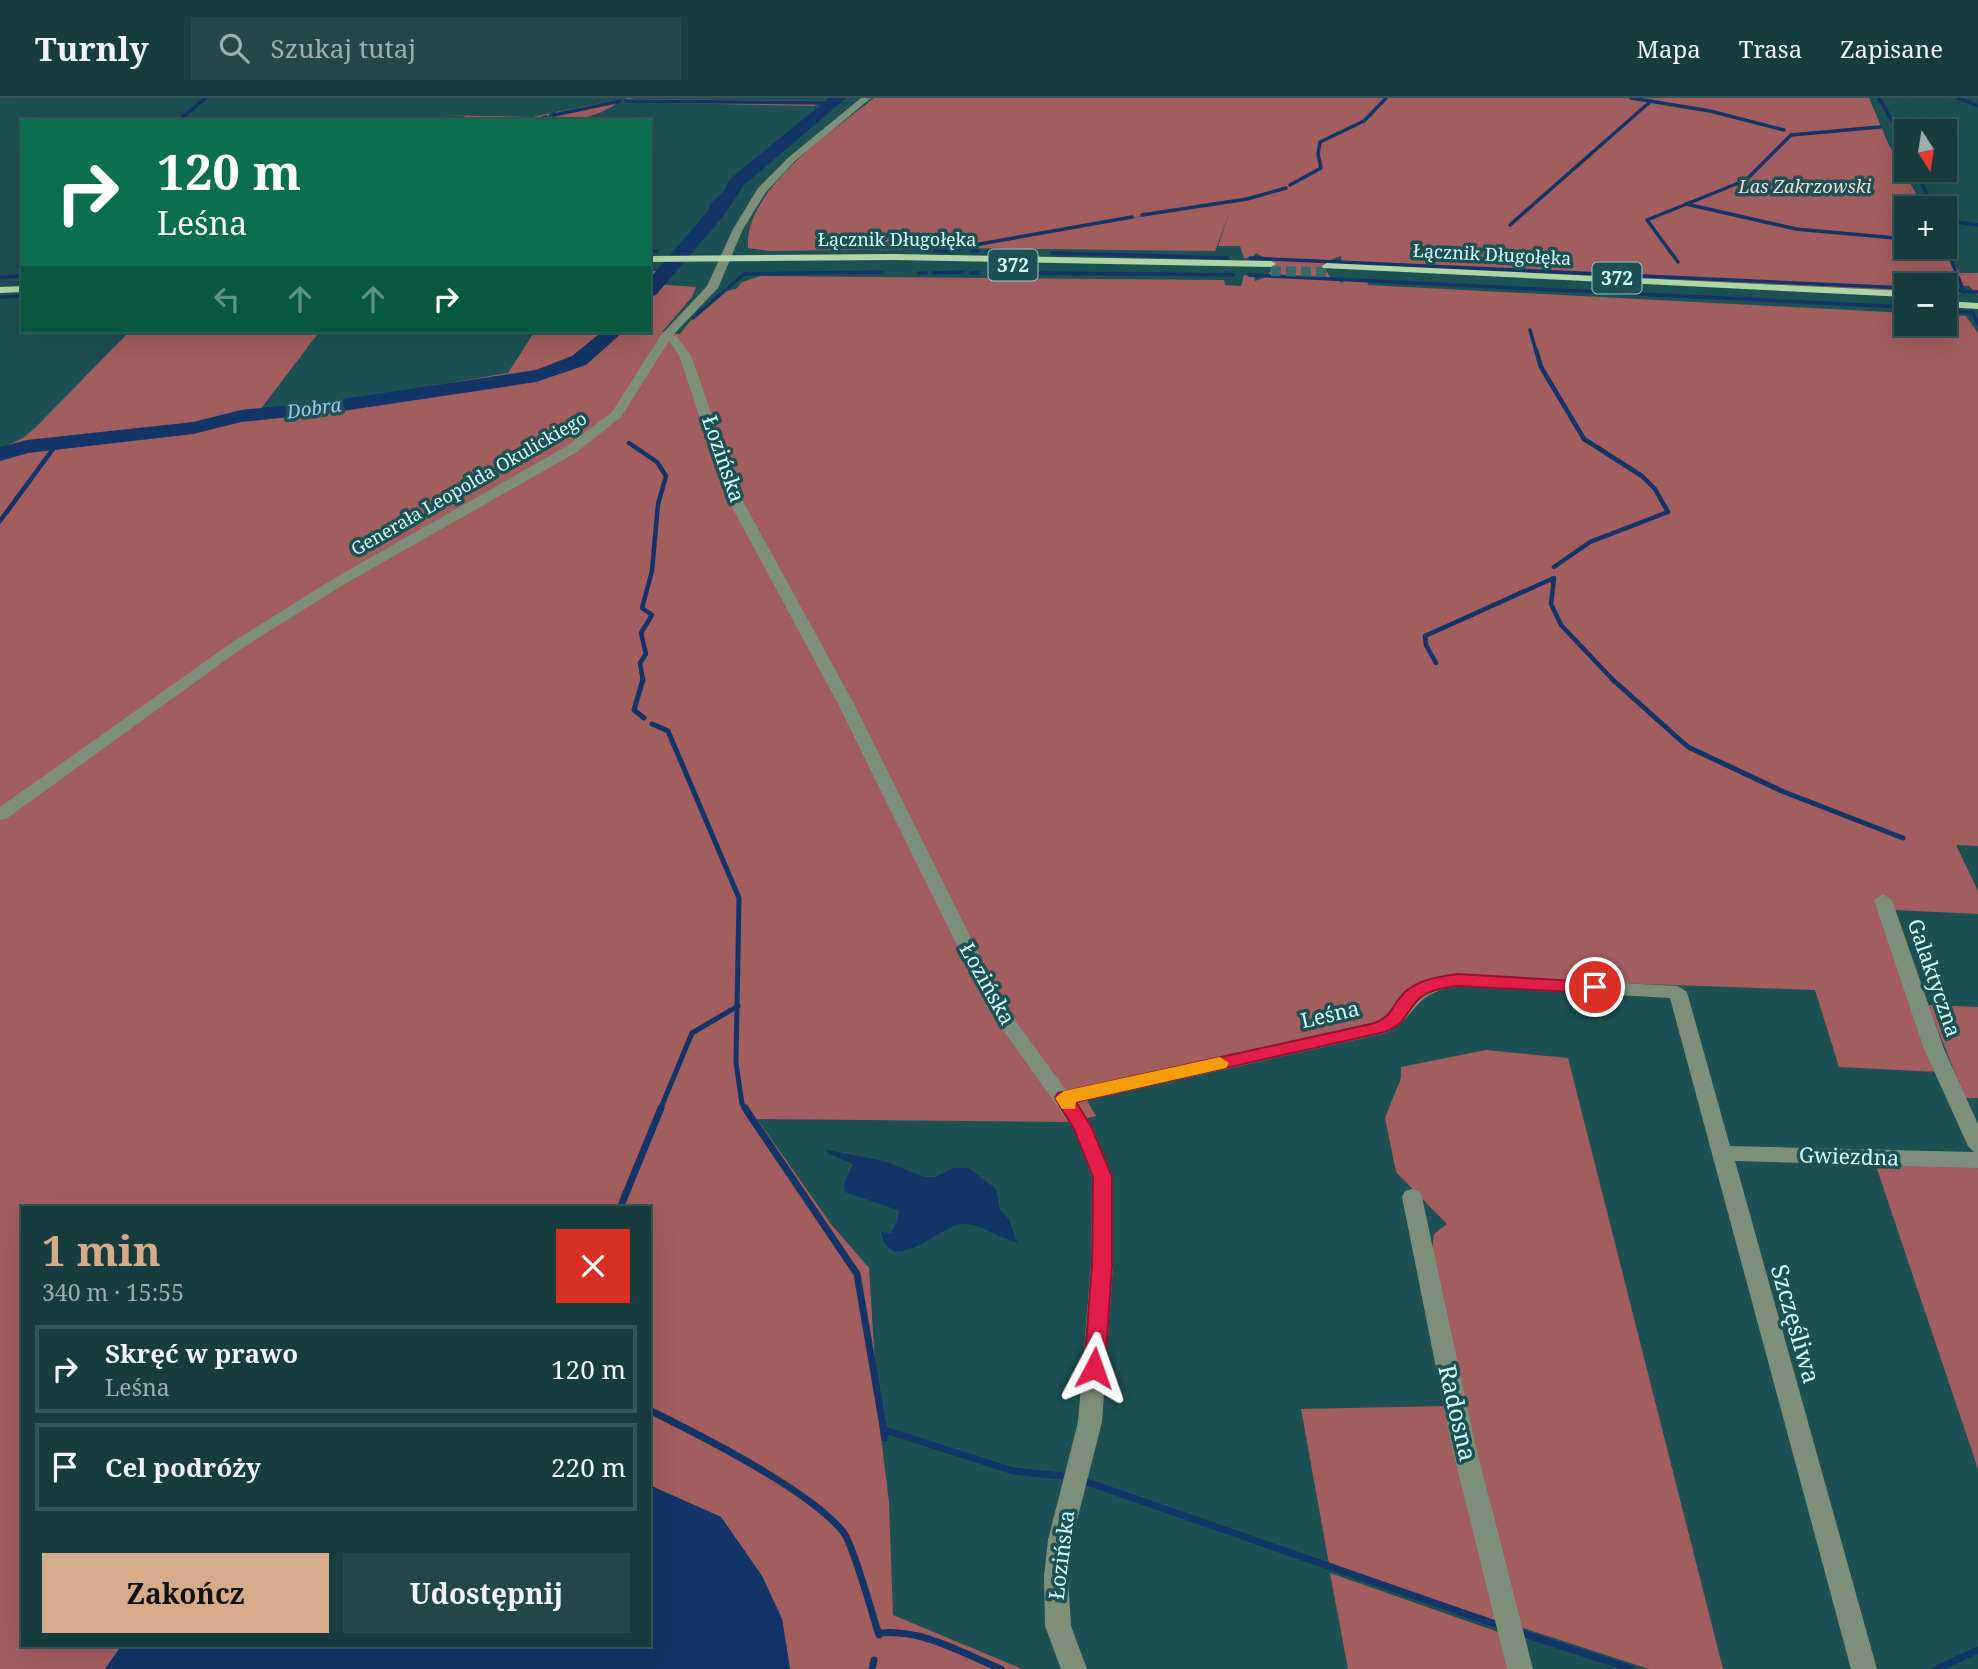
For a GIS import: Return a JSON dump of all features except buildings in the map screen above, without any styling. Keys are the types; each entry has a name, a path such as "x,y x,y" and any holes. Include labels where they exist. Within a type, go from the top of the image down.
{"main road":[{"name":"Łącznik Długołęka","path":"651,260 1271,267"},
{"name":"Łącznik Długołęka","path":"651,267 700,262"},
{"name":"Łącznik Długołęka","path":"1894,293 1328,269 1894,301"},
{"path":"0,283 21,282"},
{"path":"0,290 21,289"},
{"path":"1957,298 1978,299"},
{"path":"1957,305 1978,306"}],"street":[{"name":"Generała Leopolda Okulickiego","path":"0,815 236,646 338,582 589,438 617,414 665,337 712,288 726,262 744,216 772,178 867,98"},
{"name":"Łozińska","path":"665,337 673,340 685,355 732,494 845,702 998,1010 1064,1098 1096,1156 1102,1177 1102,1265 1090,1422 1060,1540 1056,1576 1058,1626 1062,1644 1074,1669"},
{"name":"Galaktyczna","path":"1883,900 1934,1049 1978,1146"},
{"name":"Leśna","path":"1064,1098 1379,1028 1395,1021 1411,996 1431,985 1457,980 1678,992"},
{"name":"Szczęśliwa","path":"1678,992 1720,1153 1864,1669"},
{"name":"Gwiezdna","path":"1720,1153 1978,1160"},
{"name":"Radosna","path":"1412,1197 1463,1443 1520,1669"}],"green space":[{"path":"627,98 823,101 814,106 624,102"},
{"name":"Las Zakrzowski","path":"874,98 1869,98 1894,154 1894,182 1910,182 1917,196 1894,196 1894,259 1951,259 1960,273 1978,273 1978,295 1969,286 1957,285 1957,273 1894,273 1894,290 1332,262 1342,262 1341,256 1330,260 1325,269 1331,278 1343,283 1344,278 1367,280 1368,285 1894,312 1894,336 1957,336 1957,316 1966,316 1978,333 1978,846 1956,845 1978,891 1978,914 1894,910 1938,1072 1839,1067 1815,990 1450,977 1410,988 1389,1014 1374,1024 1085,1097 1096,1116 1071,1122 757,1119 831,1224 869,1268 878,1413 889,1502 893,1615 1022,1669 790,1669 782,1619 762,1576 721,1517 651,1486 651,1206 21,1206 21,1647 121,1647 105,1669 0,1669 0,449 23,438 35,428 128,333 318,333 259,411 343,401 508,373 534,333 651,333 651,271 663,271 654,284 696,287 692,297 662,332 680,334 712,300 736,289 742,282 761,276 1224,280 1225,285 1241,286 1244,275 1254,276 1255,281 1266,277 1272,270 1269,260 1256,253 1253,258 1244,258 1240,246 1218,246 1229,214 1215,251 963,248 1207,205 948,249 768,251 748,248 750,226 760,205 775,183 794,163"},
{"path":"621,99 607,110 578,119 551,119 556,112"},
{"path":"550,113 546,119 463,119 465,116 438,115 533,117"},
{"path":"1928,1005 1978,1007 1978,1098 1965,1098"},
{"path":"1486,1050 1568,1058 1723,1669 1649,1669 1517,1626 1459,1394 1432,1252 1434,1234 1447,1224 1396,1172 1385,1118 1401,1078 1401,1067"},
{"path":"1875,1163 1977,1166 1978,1469"},
{"path":"1448,1406 1500,1622 1329,1564 1301,1409"},
{"path":"1330,1573 1504,1634 1512,1669 1348,1669"}],"water":[{"path":"827,1150 884,1161 924,1177 935,1177 953,1168 969,1168 996,1189 1000,1210 1008,1218 1018,1243 975,1226 962,1224 905,1251 894,1251 886,1245 881,1232 890,1233 900,1211 845,1192 844,1184 853,1164 828,1153"},
{"path":"651,1486 721,1517 762,1576 782,1619 790,1669 105,1669 121,1647 651,1647"}],"waterway":[{"path":"180,119 206,98"},
{"name":"Dobra","path":"651,289 718,211 718,205 732,193 736,183 838,98"},
{"path":"1290,185 1321,168 1318,154 1320,142 1364,121 1386,98"},
{"path":"1631,98 1651,101"},
{"path":"1879,98 1894,124"},
{"path":"1958,98 1978,106"},
{"path":"554,115 620,101"},
{"path":"626,101 832,103"},
{"path":"1510,225 1651,101"},
{"path":"1651,101 1710,111 1784,130"},
{"path":"540,119 546,117"},
{"path":"1686,204 1746,180 1791,135 1880,127"},
{"path":"1921,182 1928,196"},
{"path":"1142,215 1247,199 1286,188"},
{"path":"1678,262 1647,220 1686,204"},
{"path":"1686,204 1796,229 1894,238"},
{"path":"950,253 963,247 1132,217"},
{"path":"1957,222 1978,225"},
{"path":"921,250 928,250"},
{"path":"651,251 656,251"},
{"path":"935,251 951,252"},
{"path":"971,251 978,251"},
{"path":"1052,253 1228,258"},
{"path":"1250,258 1894,287"},
{"path":"1951,259 1964,291"},
{"path":"693,318 744,274 882,272"},
{"path":"933,273 963,272"},
{"path":"919,273 926,273"},
{"path":"971,273 978,273"},
{"path":"1038,273 1233,275"},
{"path":"1249,275 1894,306"},
{"path":"0,277 21,276"},
{"path":"1957,291 1964,291"},
{"path":"1964,291 1978,292"},
{"path":"0,297 21,296"},
{"path":"1957,311 1973,313"},
{"path":"1973,313 1978,324"},
{"path":"1530,330 1536,351"},
{"name":"Dobra","path":"0,454 27,447 193,428 241,416 336,406 536,376 559,370 579,360 612,333"},
{"path":"1536,350 1541,367 1584,439 1642,476 1655,489 1668,512 1590,542 1554,567"},
{"path":"629,443 657,462 666,476 658,504 652,571 642,608 652,615 641,633 646,654 640,663 643,680"},
{"path":"0,521 56,445"},
{"path":"1436,663 1426,645 1425,636 1554,578 1551,604 1561,625 1613,680"},
{"path":"643,680 634,710 644,718"},
{"path":"1613,680 1688,747 1784,792 1903,838"},
{"path":"652,724 668,731 739,898 737,1007"},
{"path":"660,1110 692,1033 737,1007"},
{"path":"737,1007 736,1063 742,1104 746,1110"},
{"path":"621,1206 661,1108"},
{"path":"745,1108 857,1274 885,1438"},
{"path":"651,1411 753,1465 807,1499 828,1517 848,1541 879,1635"},
{"path":"885,1430 1013,1471 1062,1476"},
{"path":"1084,1481 1501,1626"},
{"path":"880,1633 927,1638 1001,1669"},
{"path":"1521,1633 1632,1669"},
{"path":"1937,1669 1978,1650"},
{"path":"872,1669 874,1660"}],"tunnel":[{"path":"1271,271 1328,272"}],"slow traffic":[{"path":"1068,1104 1064,1098 1220,1063"}],"route":[{"path":"1094,1368 1102,1265 1102,1177 1083,1128 1064,1098 1379,1028 1395,1021 1411,996 1431,985 1457,980 1595,987"}]}
